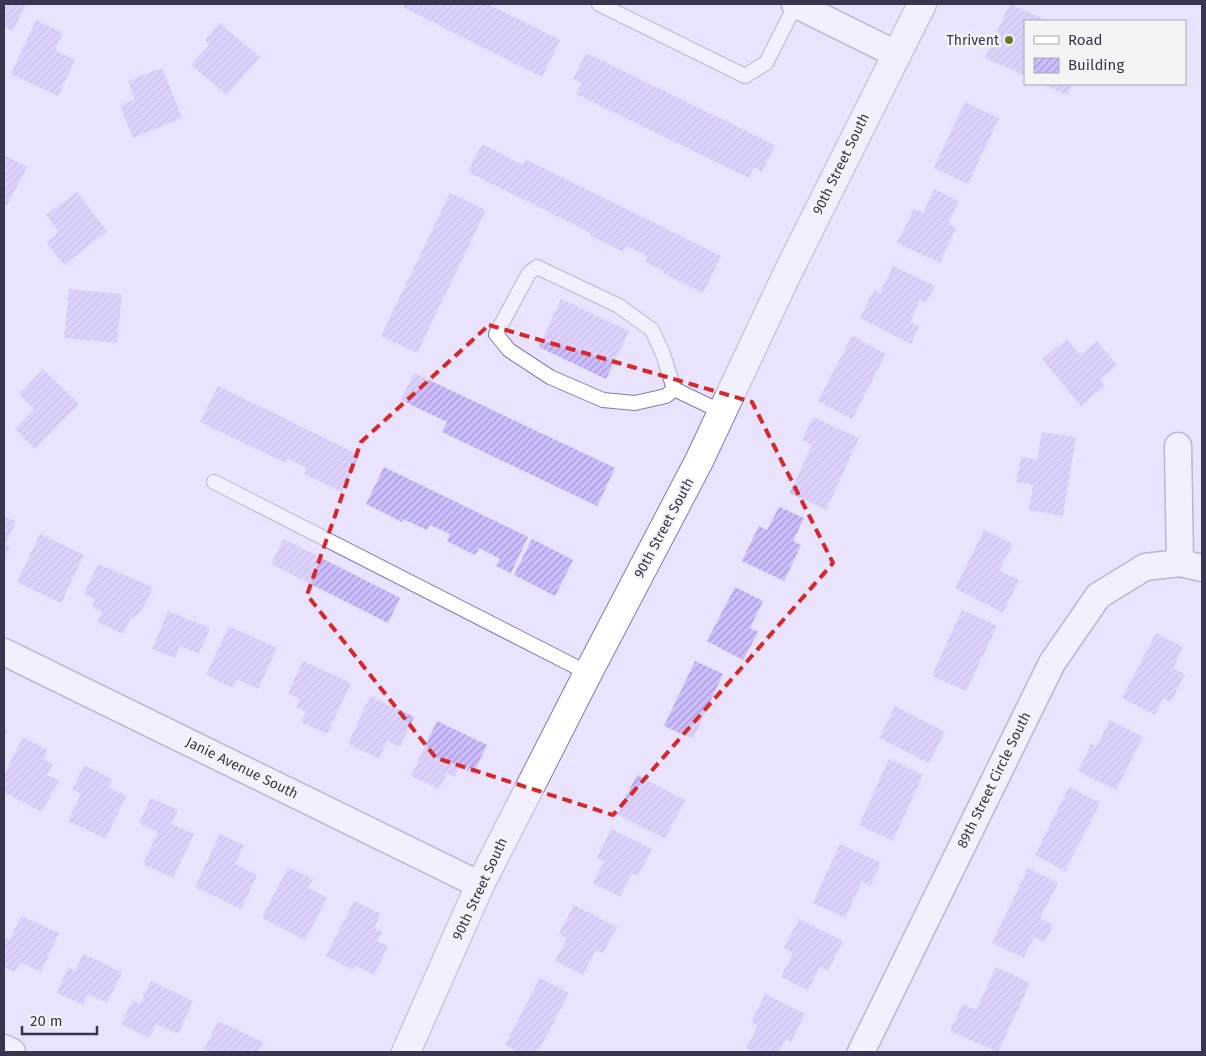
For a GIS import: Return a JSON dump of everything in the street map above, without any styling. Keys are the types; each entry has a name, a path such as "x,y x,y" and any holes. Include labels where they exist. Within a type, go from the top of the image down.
{"street":[{"path":"795,4 896,54"},
{"name":"90th Street South","path":"406,1052 480,885 699,461 787,274 922,4"},
{"path":"1178,446 1191,565"},
{"name":"89th Street Circle South","path":"860,1052 1052,663 1098,596 1145,567 1191,565"},
{"name":"Janie Avenue South","path":"4,652 480,885"},
{"path":"4,1048 12,1052"}],"lane":[{"path":"599,4 745,76 766,63 795,4"},
{"path":"674,389 666,396 635,403 603,400 550,377 510,350 496,334 529,273 537,267 619,306 652,330 663,354 674,389 722,412"},
{"path":"214,482 588,673"}],"highlighted area":[{"path":"489,325 752,402 833,563 613,815 436,758 307,595 361,442"}],"building":[{"path":"4,4 26,4 13,31 4,27"},
{"path":"404,4 488,4 560,40 542,77 403,7"},
{"name":"Thrivent","path":"1010,4 1046,20 1024,20 1024,76 985,58"},
{"path":"36,20 63,33 55,50 75,60 58,96 11,74"},
{"path":"219,23 260,57 227,95 191,65 210,44 205,40"},
{"path":"586,53 775,145 762,172 754,167 749,178 576,94 582,83 573,79"},
{"path":"162,68 182,118 133,138 120,105 135,99 128,81"},
{"path":"1044,85 1073,85 1068,95"},
{"path":"965,102 999,118 968,184 934,168"},
{"path":"482,144 523,165 525,159 721,256 703,293 645,262 648,256 627,246 624,252 590,236 591,233 468,172"},
{"path":"4,155 27,167 7,205 4,204"},
{"path":"934,189 959,201 948,224 956,227 940,263 897,243 914,209 923,213"},
{"path":"77,192 107,231 64,265 46,242 59,232 46,215"},
{"path":"450,193 486,210 417,353 381,336"},
{"path":"893,266 935,286 926,303 920,300 910,322 919,327 911,344 860,318 874,290 880,293"},
{"path":"69,289 122,294 117,343 64,338"},
{"path":"561,299 629,331 606,379 539,347"},
{"path":"852,336 886,354 852,419 818,401"},
{"path":"1067,339 1080,355 1097,341 1117,365 1100,379 1105,386 1081,406 1042,359"},
{"path":"43,369 79,404 35,449 15,429 34,409 19,394"},
{"path":"414,373 615,468 597,506 442,432 447,422 401,400"},
{"path":"218,386 359,455 342,492 304,474 307,468 288,459 286,463 200,422"},
{"path":"813,417 859,438 826,510 790,493 812,445 802,440"},
{"path":"1042,432 1076,437 1063,516 1029,510 1033,485 1016,482 1021,457 1037,460"},
{"path":"384,467 528,537 511,573 496,566 500,559 479,548 475,555 447,541 450,534 430,525 427,530 403,519 402,522 366,504"},
{"path":"779,507 804,518 793,541 801,545 784,581 742,561 759,526 767,530"},
{"path":"4,516 16,521 5,545 10,547 4,561"},
{"path":"984,530 1013,544 999,570 1019,580 1003,613 955,588"},
{"path":"40,534 84,555 61,603 17,582"},
{"path":"284,539 400,598 388,623 271,564"},
{"path":"532,539 573,560 555,596 514,575"},
{"path":"98,564 153,587 145,605 139,613 130,619 123,634 97,622 102,612 92,607 95,599 84,594"},
{"path":"735,587 763,601 750,628 758,632 743,660 707,641"},
{"path":"962,610 997,626 966,691 932,676"},
{"path":"168,611 210,628 199,654 180,646 175,658 152,649"},
{"path":"229,626 277,648 258,689 237,679 233,688 206,675"},
{"path":"1156,633 1183,647 1173,668 1185,674 1171,702 1163,698 1155,715 1122,698"},
{"path":"303,661 351,683 327,734 301,722 306,712 296,707 299,699 288,693"},
{"path":"695,661 723,674 693,739 664,726"},
{"path":"370,696 414,717 400,747 387,741 379,759 348,744"},
{"path":"895,706 945,732 929,763 879,738"},
{"path":"1110,720 1143,737 1116,790 1078,771 1091,744 1097,746"},
{"path":"437,721 487,745 473,774 459,768 454,777 447,773 439,789 411,776"},
{"path":"4,728 8,730 4,740"},
{"path":"23,737 47,750 43,759 53,764 47,775 59,780 42,812 4,792 4,775"},
{"path":"889,759 923,775 893,841 859,825"},
{"path":"84,765 112,779 108,787 126,796 106,839 68,821 81,794 72,790"},
{"path":"637,775 685,800 665,839 617,814"},
{"path":"1069,787 1100,803 1065,871 1035,855"},
{"path":"151,798 178,810 171,824 194,834 173,878 143,864 158,832 139,823"},
{"path":"611,829 652,849 638,876 632,873 620,897 593,883 604,862 597,858"},
{"path":"220,834 244,845 235,864 257,875 241,909 195,887"},
{"path":"840,844 881,863 870,886 862,882 845,918 813,903"},
{"path":"288,867 313,879 308,888 327,898 305,940 262,918"},
{"path":"1028,868 1058,883 1040,918 1053,925 1045,942 1034,937 1024,958 992,943"},
{"path":"354,901 381,914 374,928 382,932 377,941 388,946 374,975 355,965 353,970 326,956"},
{"path":"574,905 617,927 603,953 596,950 583,975 555,961 567,938 559,934"},
{"path":"21,916 59,933 41,972 20,962 15,972 4,967 4,937 10,940"},
{"path":"799,919 843,941 828,971 820,966 808,990 781,977 793,953 784,948"},
{"path":"83,954 122,972 107,1003 88,994 83,1005 57,993 68,967 75,971"},
{"path":"996,967 1030,983 998,1052 950,1031 963,1004 976,1010"},
{"path":"540,978 569,993 538,1052 519,1052 505,1045"},
{"path":"151,981 193,1001 178,1034 156,1024 149,1038 121,1024 133,1000 140,1004"},
{"path":"765,994 805,1014 791,1042 786,1039 779,1052 755,1052 746,1048 758,1025 751,1022"},
{"path":"218,1021 263,1042 258,1052 203,1052"}],"place":[{"name":"Thrivent","path":"1009,40"}]}
